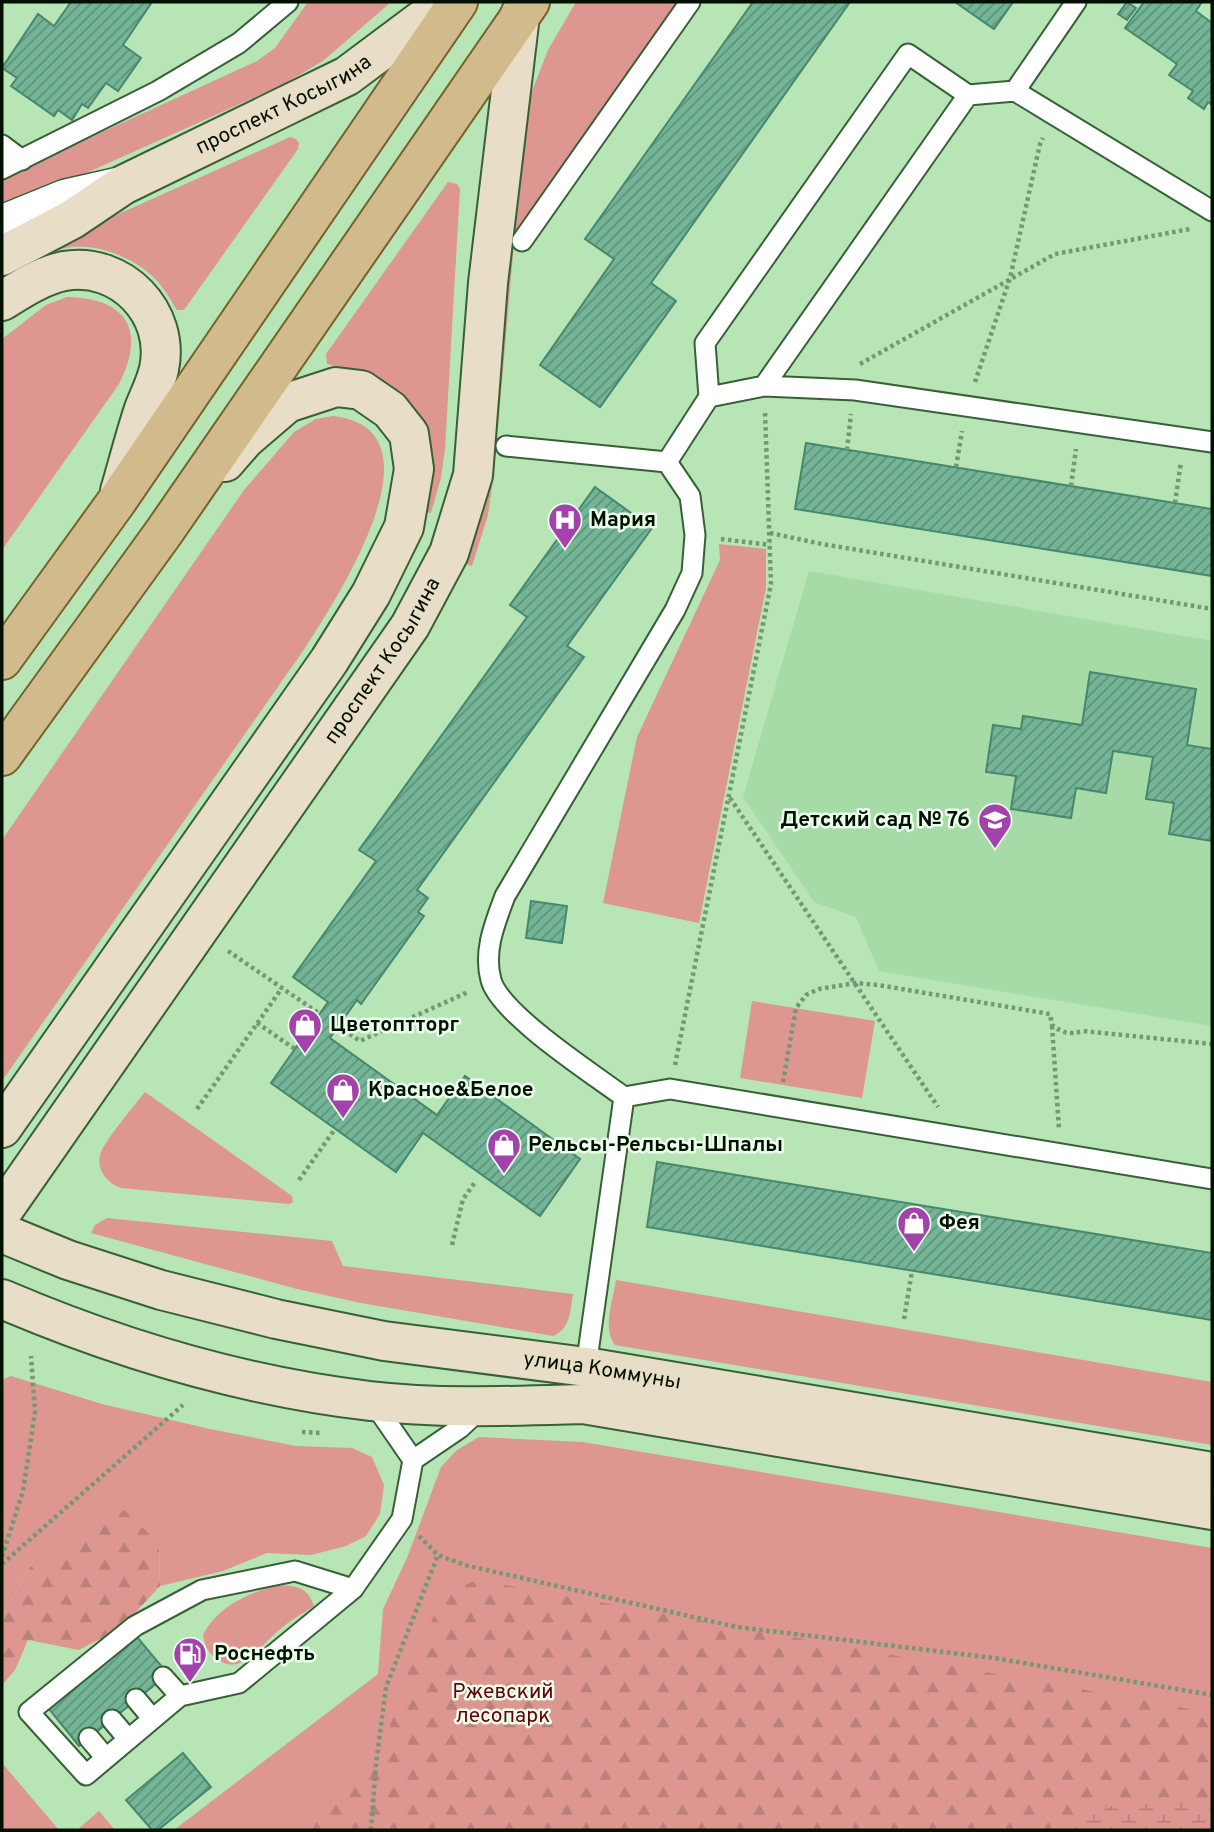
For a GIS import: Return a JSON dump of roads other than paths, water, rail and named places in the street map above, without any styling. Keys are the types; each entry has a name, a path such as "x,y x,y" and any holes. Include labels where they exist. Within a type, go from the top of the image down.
{"main road":[{"name":"проспект Косыгина","path":"2,256 71,219 123,185 347,76 446,2"},
{"name":"проспект Косыгина","path":"2,660 117,501 458,2"},
{"name":"проспект Косыгина","path":"2,756 164,532 525,9"},
{"name":"проспект Косыгина","path":"2,1212 410,626 449,553 473,475 488,283 525,9"},
{"name":"проспект Косыгина","path":"2,301 30,283 65,271 96,271 125,282 147,306 159,336 159,368 117,501"},
{"name":"проспект Косыгина","path":"2,1128 329,661 371,594 404,527 414,469 409,434 390,410 361,390 336,387 287,403 245,439 164,532"},
{"name":"улица Коммуны","path":"2,1233 68,1260 160,1290 276,1319 384,1341 586,1367 1212,1472"},
{"name":"улица Коммуны","path":"2,1299 135,1350 229,1375 372,1401 482,1406 583,1404 1212,1510"}],"street":[{"path":"2,224 66,198 123,185"}],"lane":[{"path":"2,169 158,91 239,43 288,2"},
{"path":"522,241 690,2"},
{"path":"1015,91 1076,2"},
{"path":"667,462 709,397 705,343 908,54 968,95 1015,91 1212,211"},
{"path":"764,386 968,95"},
{"path":"2,145 22,160"},
{"path":"709,397 764,386 855,390 1212,442"},
{"path":"506,446 667,462"},
{"path":"667,462 690,496 695,535 692,573 676,610 505,896 489,941 491,981 514,1014 624,1097 670,1089 1212,1179"},
{"path":"586,1367 624,1097"},
{"path":"372,1401 413,1460"},
{"path":"353,1588 295,1571 202,1590 129,1637 55,1697 29,1712 86,1775 180,1696 239,1683 353,1588 402,1519 413,1460 460,1428 482,1406"},
{"path":"163,1677 180,1696"},
{"path":"136,1699 152,1718"},
{"path":"112,1720 128,1739"},
{"path":"89,1738 106,1758"}],"place":[{"name":"Мария","path":"565,550"},
{"name":"Детский сад № 76","path":"995,850"},
{"name":"Цветоптторг","path":"305,1055"},
{"name":"Красное&Белое","path":"343,1120"},
{"name":"Рельсы-Рельсы-Шпалы","path":"504,1175"},
{"name":"Фея","path":"914,1253"},
{"name":"Роснефть","path":"190,1684"}],"park label":[{"name":"Ржевский лесопарк","path":"503,1704"}]}
